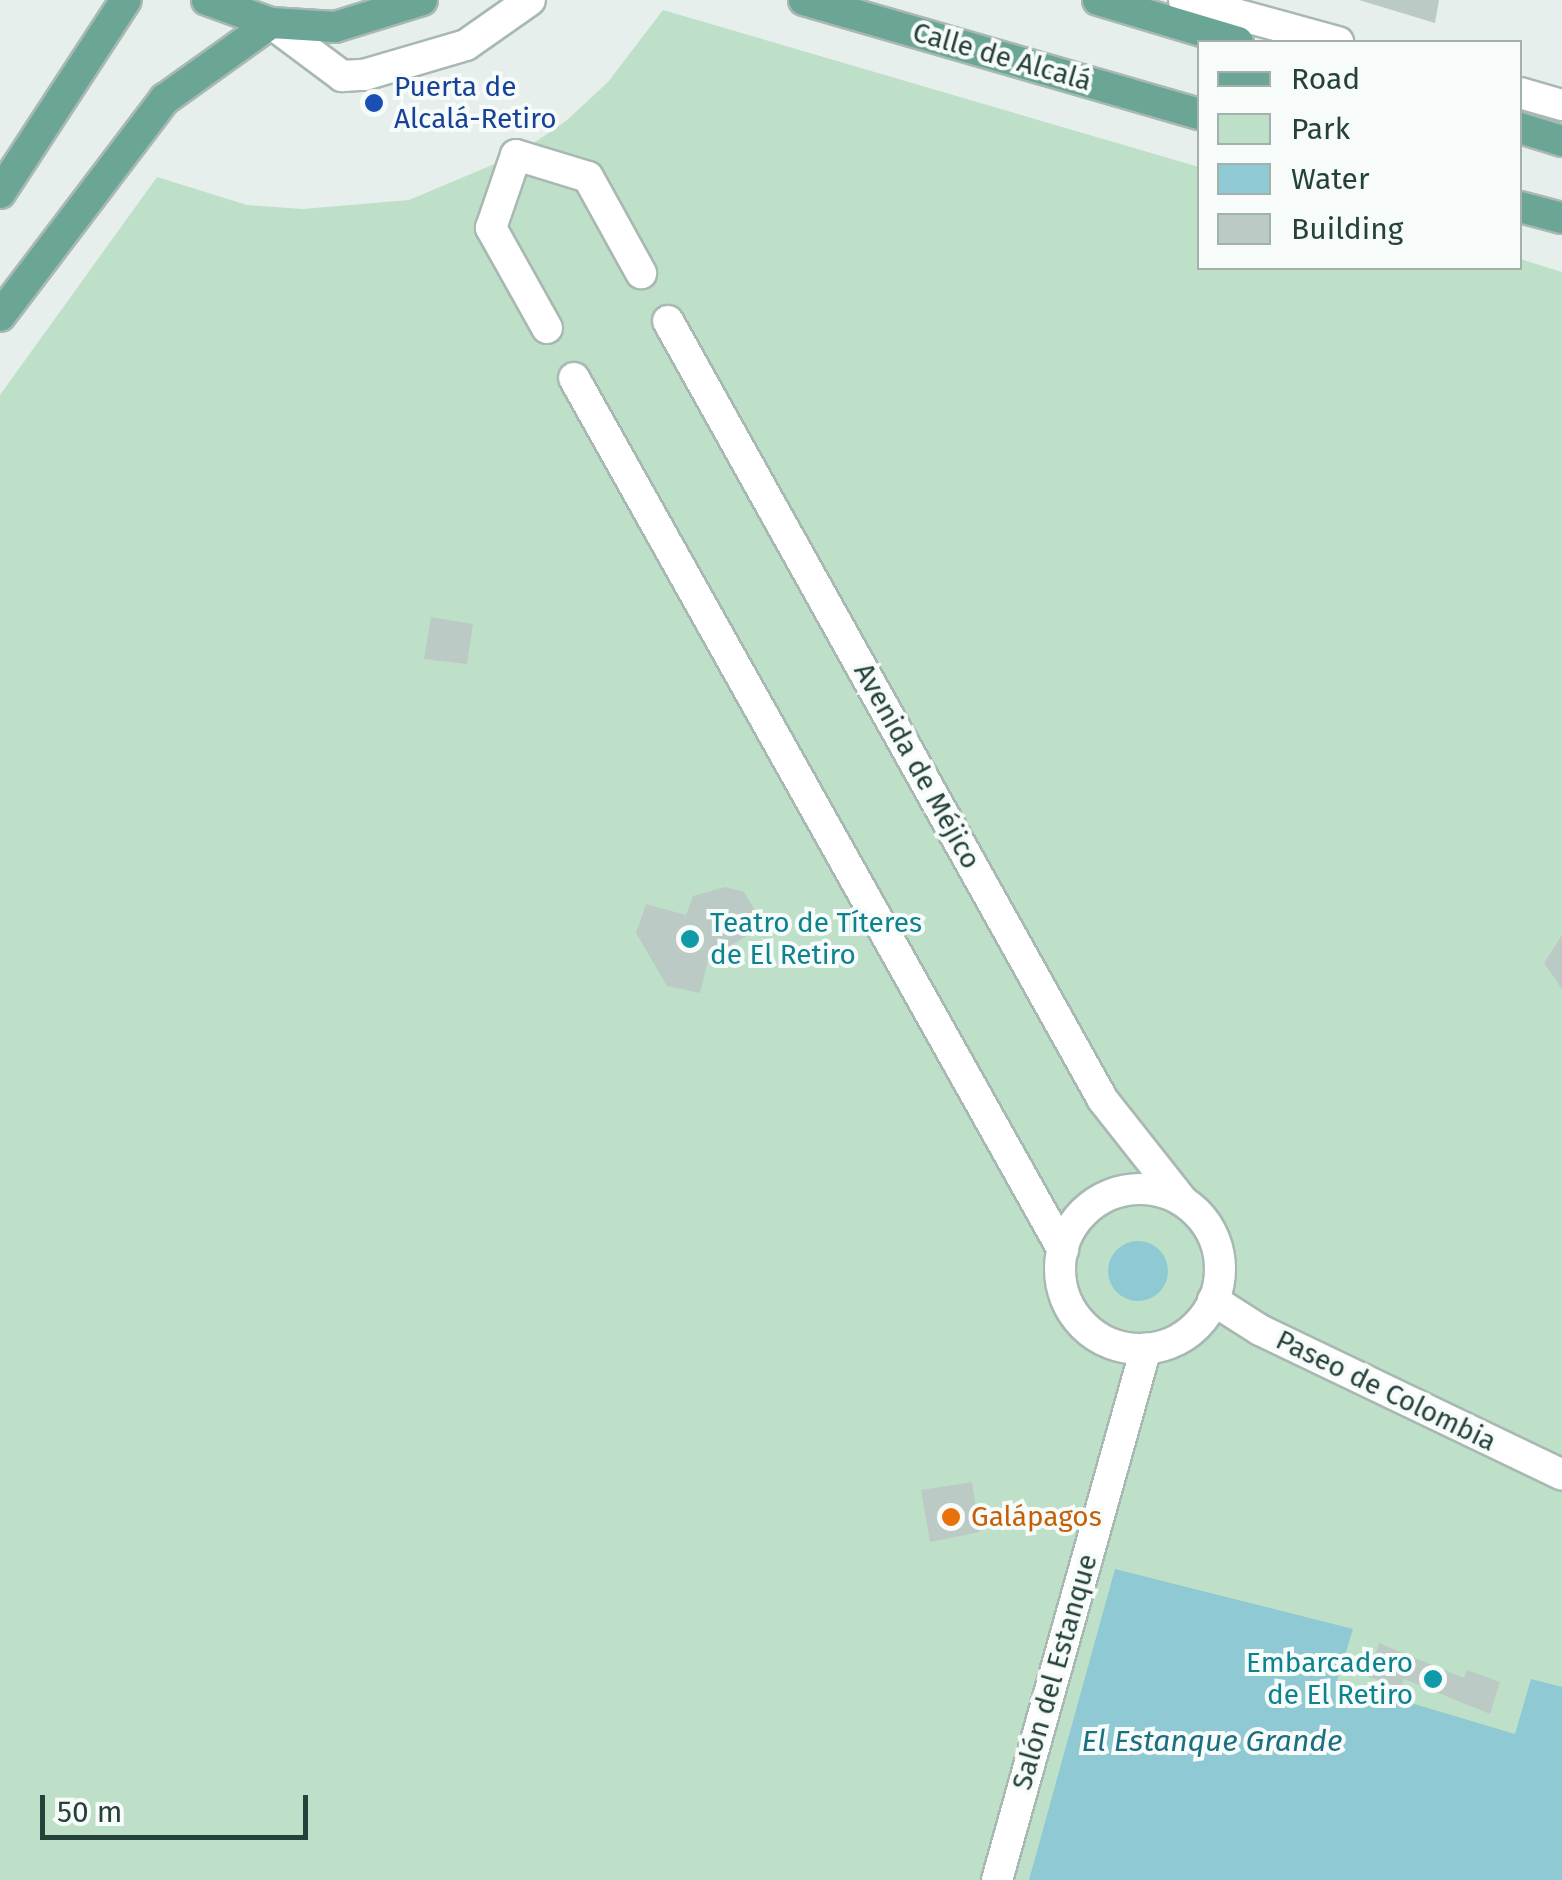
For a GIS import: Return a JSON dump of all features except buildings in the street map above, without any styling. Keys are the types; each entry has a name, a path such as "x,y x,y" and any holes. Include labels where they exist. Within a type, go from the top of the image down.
{"main road":[{"path":"0,194 126,0"},
{"path":"207,0 271,24 335,26 422,0"},
{"name":"Calle de Alcalá","path":"804,0 1197,113"},
{"path":"1105,1 1232,40"},
{"path":"0,316 165,99 271,24"},
{"path":"1522,129 1562,141"},
{"path":"1522,203 1562,202"},
{"path":"1522,204 1562,218"}],"street":[{"path":"271,24 342,76 364,75 466,45 530,0"},
{"path":"1184,0 1331,40"},
{"path":"1522,94 1562,105"},
{"path":"546,328 491,228 516,155 588,178 641,273"},
{"name":"Avenida de Méjico","path":"668,321 1103,1100 1182,1200"},
{"path":"574,378 1063,1250"},
{"path":"1144,1188 1182,1200 1212,1234 1219,1256 1214,1300 1187,1334 1146,1348 1111,1343 1082,1324 1064,1294 1063,1250 1074,1222 1104,1196 1144,1188"},
{"name":"Paseo de Colombia","path":"1214,1300 1260,1330 1562,1475"},
{"name":"Salón del Estanque","path":"996,1880 1146,1348"}],"green space":[{"path":"663,10 1197,166 1197,270 1522,270 1522,260 1562,272 1562,1880 0,1880 0,395 157,177 247,205 303,209 409,200 516,155 566,121 608,82"}],"water":[{"path":"1138,1241 1159,1250 1168,1271 1159,1292 1138,1301 1117,1292 1108,1271 1117,1250"},
{"name":"El Estanque Grande","path":"1115,1569 1353,1629 1337,1681 1515,1734 1531,1679 1562,1687 1562,1880 1029,1880"}],"place":[{"name":"Puerta de Alcalá-Retiro","path":"374,103"},
{"name":"Teatro de Títeres de El Retiro","path":"690,939"},
{"name":"Galápagos","path":"951,1517"},
{"name":"Embarcadero de El Retiro","path":"1433,1679"}]}
